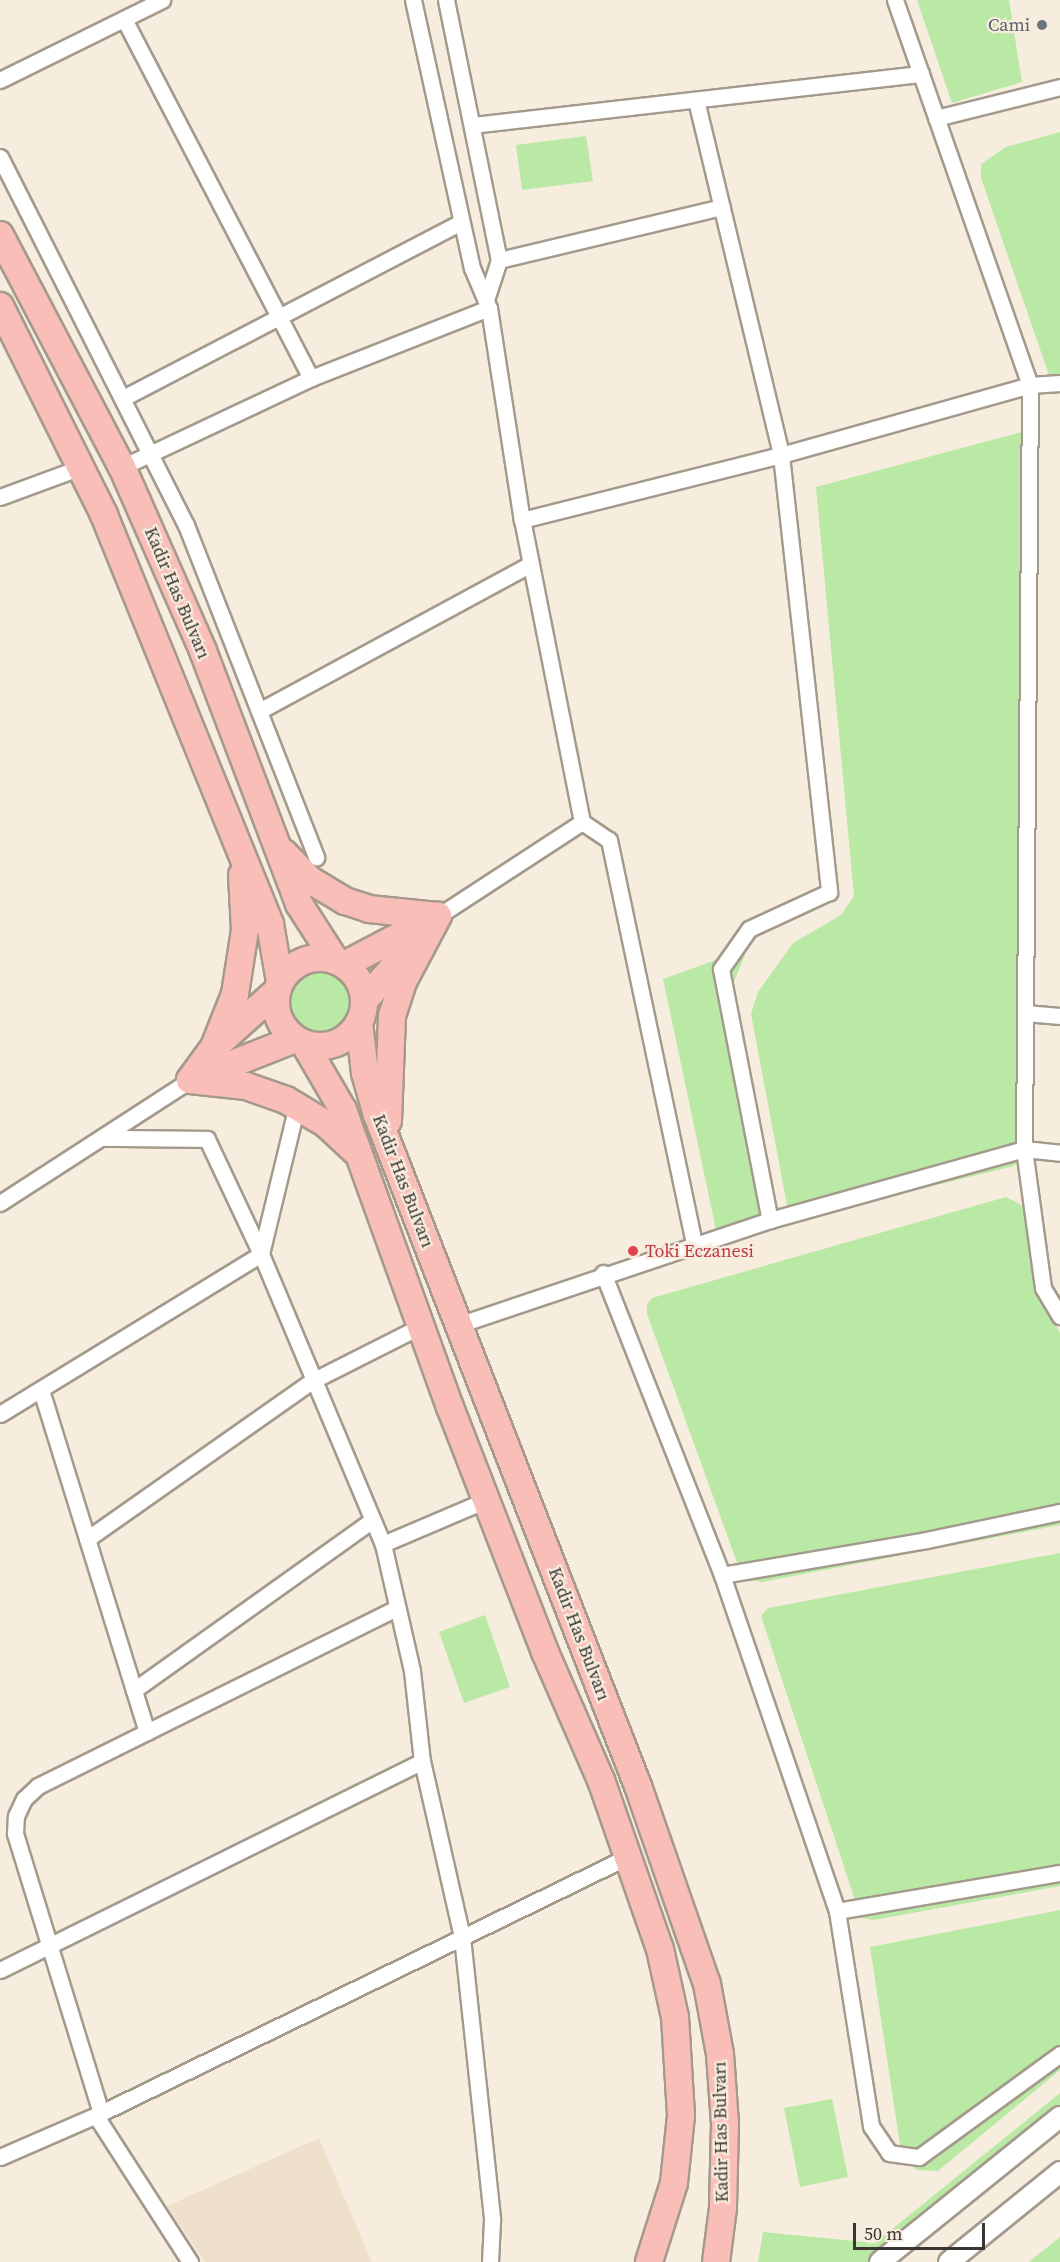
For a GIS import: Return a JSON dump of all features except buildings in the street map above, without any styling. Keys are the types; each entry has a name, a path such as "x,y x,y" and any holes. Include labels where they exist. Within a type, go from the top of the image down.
{"highway":[{"name":"Kadir Has Bulvarı","path":"0,235 122,467 225,708 299,904 339,962"},
{"name":"Kadir Has Bulvarı","path":"0,306 104,515 234,832 270,924 278,987"},
{"path":"214,1047 235,994 244,952 243,881 234,832"},
{"path":"274,839 310,880 345,901 369,909 438,916"},
{"path":"190,1080 214,1047 278,987 303,960 339,962 438,916"},
{"path":"190,1080 300,1041 336,1043 438,916"},
{"path":"391,1151 387,1070 392,1016 403,982 438,916"},
{"path":"339,962 359,980 362,1011"},
{"path":"278,987 280,1023 300,1041"},
{"name":"Kadir Has Bulvarı","path":"362,1011 370,1094 638,1786 707,1984 720,2054 725,2124 723,2208 716,2262"},
{"name":"Kadir Has Bulvarı","path":"300,1041 339,1101 486,1500 629,1856 669,1985 681,2082 674,2183 649,2262"},
{"path":"190,1080 246,1086 297,1106 326,1124 360,1157"}],"street":[{"path":"0,80 162,0"},
{"path":"412,0 472,268 488,303 522,520 582,822 609,840 694,1243"},
{"path":"446,0 499,260 488,303"},
{"path":"895,0 1030,385 1024,1149 1043,1288 1060,1316"},
{"path":"124,19 311,378"},
{"path":"472,125 921,74"},
{"path":"936,118 1060,87"},
{"path":"696,99 781,455 829,892 749,929 721,969 770,1220"},
{"path":"0,157 186,525 316,857"},
{"path":"499,260 722,207"},
{"path":"123,398 278,314 461,222"},
{"path":"122,467 311,378 488,303"},
{"path":"522,520 781,455 1030,385 1060,383"},
{"path":"0,497 81,467"},
{"path":"259,711 531,564"},
{"path":"225,708 252,693"},
{"path":"438,916 582,822"},
{"path":"1025,1013 1060,1016"},
{"path":"0,1203 104,1138 190,1080"},
{"path":"0,1414 261,1254 297,1106"},
{"path":"104,1138 207,1139 261,1254 312,1381 382,1544 417,1694 422,1761 462,1937 492,2220 490,2262"},
{"path":"458,1325 603,1273 770,1220 1024,1149 1060,1153"},
{"path":"603,1273 722,1575 837,1911 871,2126 889,2153 919,2157 1060,2054"},
{"path":"87,1539 312,1381 421,1326"},
{"path":"41,1390 147,1732"},
{"path":"382,1544 486,1500"},
{"path":"722,1575 926,1540 1060,1512"},
{"path":"134,1690 372,1520"},
{"path":"190,2262 99,2115 15,1833 19,1808 38,1786 398,1608"},
{"path":"0,1970 422,1761"},
{"path":"0,2157 99,2115 629,1856"},
{"path":"837,1911 1060,1873"},
{"path":"879,2262 1060,2117"},
{"path":"949,2262 1060,2172"}],"shaded area":[{"path":"319,2138 372,2262 205,2262 167,2206"}],"green space":[{"path":"917,0 1009,0 1022,82 952,103"},
{"path":"1060,132 1060,387 1050,378 981,178 981,164 1006,147"},
{"path":"586,136 593,181 522,190 516,145"},
{"path":"1022,432 1026,438 1034,1128 1027,1153 1014,1166 790,1221 751,1014 758,992 793,943 841,915 854,896 816,487"},
{"path":"741,951 745,955 726,1001 727,1020 764,1230 719,1244 663,979"},
{"path":"320,966 340,972 350,982 356,1002 350,1022 340,1032 320,1038 300,1032 290,1022 284,1002 290,982 300,972"},
{"path":"1006,1197 1020,1204 1027,1213 1037,1290 1060,1333 1060,1525 762,1582 743,1579 647,1314 647,1304 652,1298"},
{"path":"1060,1553 1060,1886 874,1920 861,1918 761,1616 768,1608"},
{"path":"485,1615 510,1687 464,1703 439,1632"},
{"path":"1060,1910 1060,2070 938,2171 916,2170 901,2151 870,1947"},
{"path":"1060,2093 1060,2133 900,2262 758,2262 763,2232 875,2243"},
{"path":"832,2099 848,2177 800,2187 784,2108"},
{"path":"1060,2237 1060,2262 1029,2262"}],"place":[{"name":"Cami","path":"1042,25"},
{"name":"Toki Eczanesi","path":"633,1251"}]}
